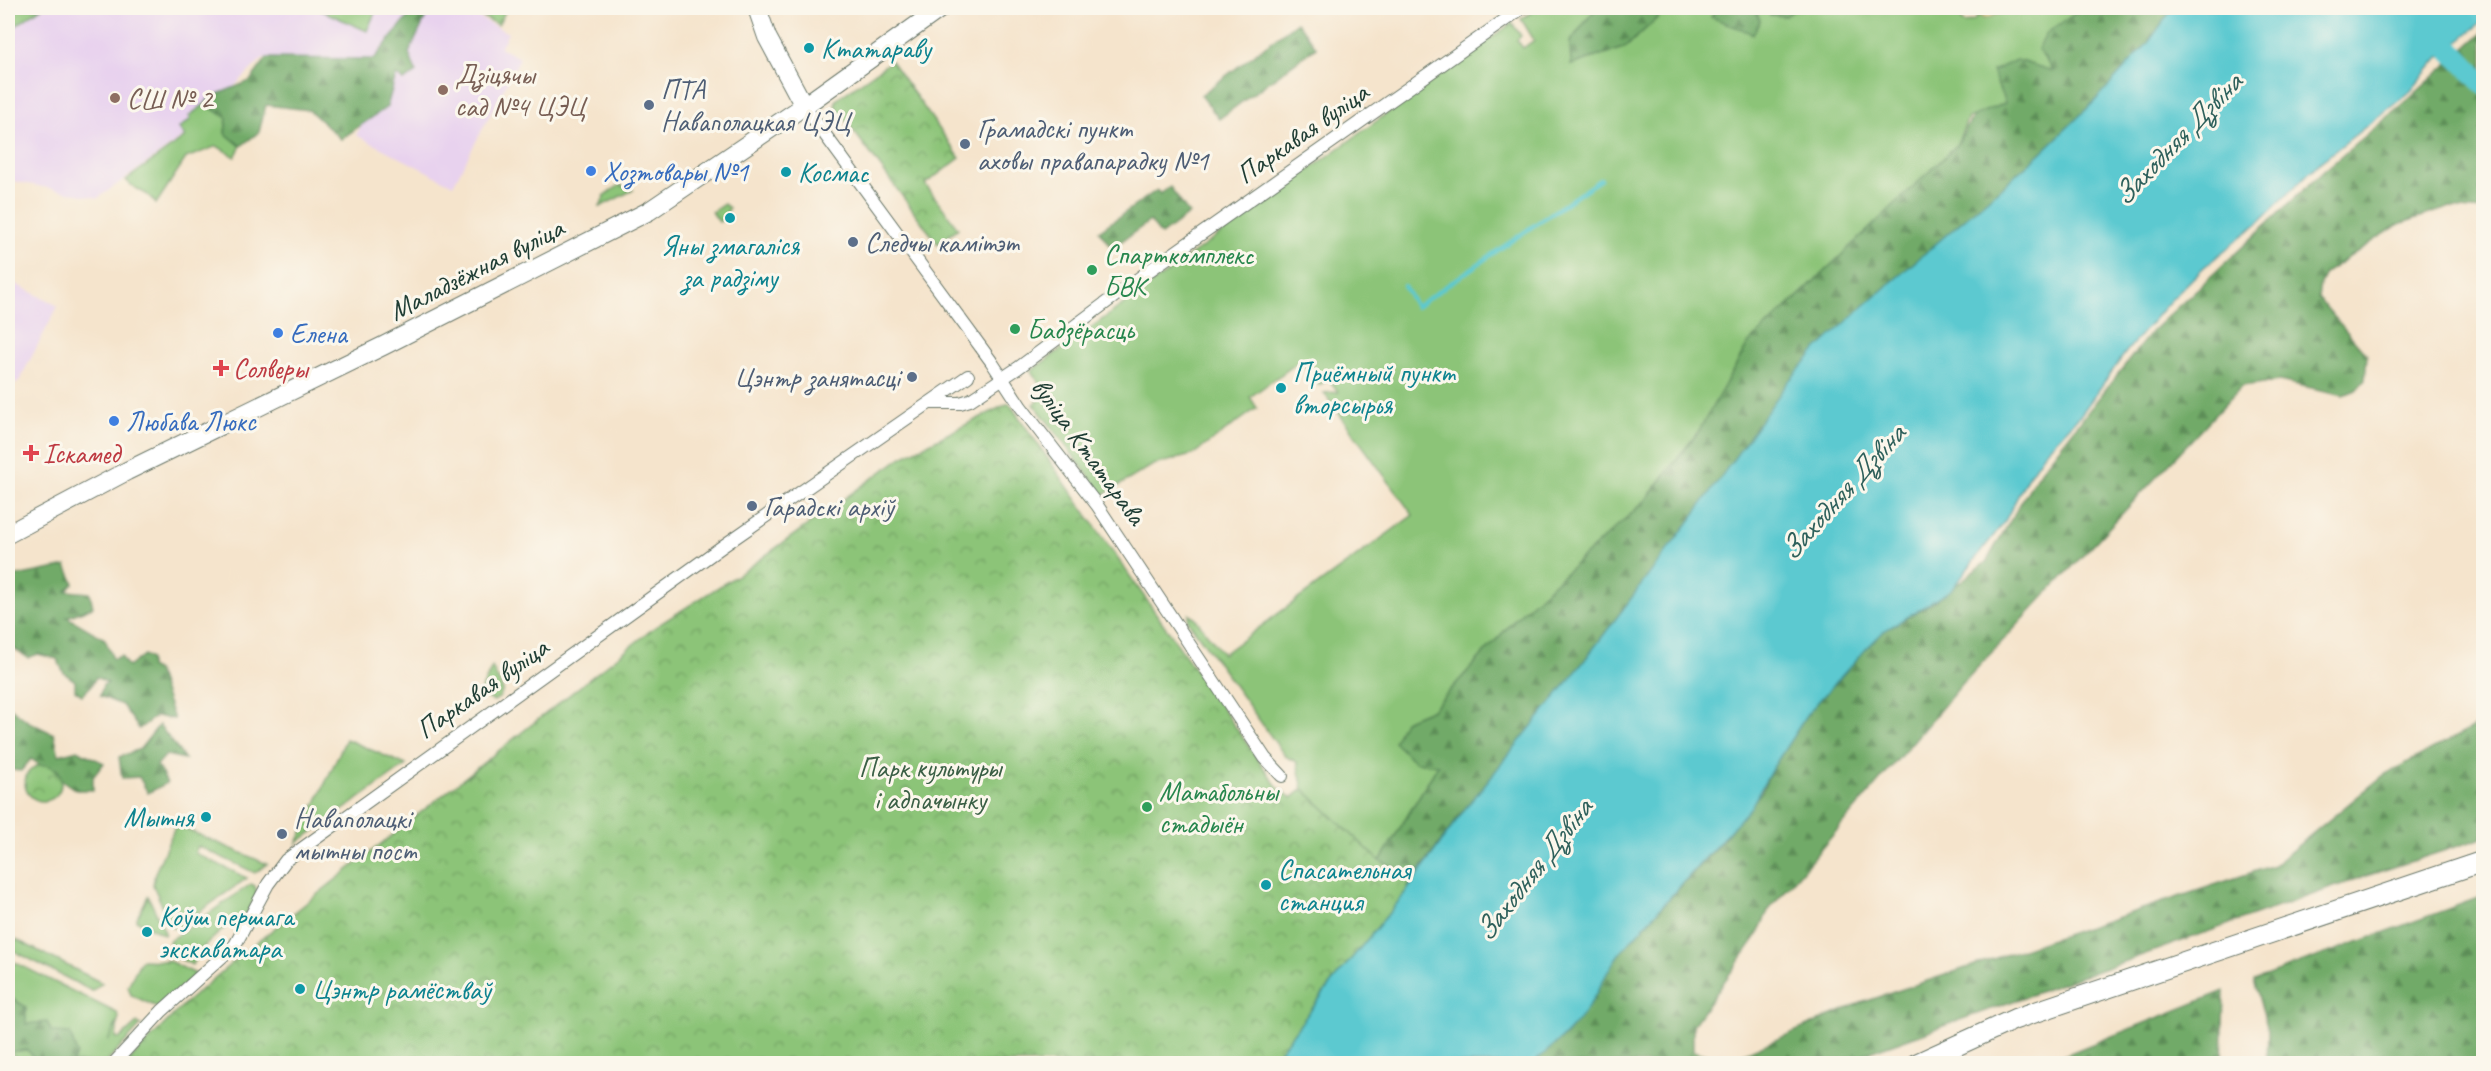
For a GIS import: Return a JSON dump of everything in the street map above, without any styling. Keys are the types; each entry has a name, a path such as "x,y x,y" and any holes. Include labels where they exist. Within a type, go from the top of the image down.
{"main road":[{"name":"вуліца Ктатарава","path":"757,8 767,37 804,106"},
{"name":"Маладзёжная вуліца","path":"8,534 127,471 383,346 649,211 804,106 941,8"},
{"path":"1916,1064 2015,1019 2484,861"}],"street":[{"name":"Паркавая вуліца","path":"928,404 960,403 1002,378 1150,270 1522,8"},
{"name":"вуліца Ктатарава","path":"804,106 1021,407 1097,505 1265,758 1282,776"},
{"name":"Паркавая вуліца","path":"113,1064 162,1011 235,945 268,884 286,860 875,438 968,376"}],"shaded area":[{"name":"СШ № 2","path":"8,8 415,8 374,59 263,58 183,137 98,198 8,180"},
{"name":"Дзіцячы сад №4 ЦЭЦ","path":"444,8 461,8 508,33 500,48 520,58 453,185 356,135 423,17"},
{"path":"8,280 58,306 19,381 8,387"}],"green space":[{"path":"11,8 41,8 10,30 8,10"},
{"path":"316,8 377,8 367,31"},
{"path":"415,8 440,8 426,17 409,53 416,72 404,81 396,75 387,107 341,139 309,110 266,105 259,132 241,146 225,133 227,118 205,104 210,97 250,81 267,58 374,59"},
{"path":"466,8 507,8 498,25"},
{"path":"1538,8 1596,8 1570,42 1571,65 1626,47 1668,8 1718,8 1712,16 1760,21 1755,8 1767,8 1770,15 1797,10 1797,8 1958,8 1961,21 1965,23 1976,19 1977,15 1967,8 2000,8 2004,12 2018,8 2083,8 2047,33 2054,72 2006,103 1968,118 1956,146 1698,432 1645,501 1518,616 1433,709 1404,721 1439,765 1380,861 1303,789 1297,762 1285,756 1188,621 1189,614 1195,618 1223,654 1413,515 1324,393 1338,392 1329,379 1319,385 1300,361 1250,397 1257,408 1192,455 1153,465 1103,495 1034,404 1047,394 1031,371 1512,23 1521,36 1517,40 1523,48 1534,40 1521,19"},
{"path":"1596,8 1668,8 1626,47 1571,65 1570,42"},
{"path":"1718,8 1755,8 1760,21 1753,34 1711,17"},
{"path":"1767,8 1797,8 1786,16 1770,15"},
{"path":"2083,8 2173,8 2148,43 2094,102 2040,154 1858,311 1694,515 1578,669 1464,810 1414,878 1380,861 1438,765 1415,762 1394,742 1404,721 1433,709 1518,616 1645,501 1698,432 1748,344 1956,146 1973,116 2005,103 1992,71 2017,60 2053,71 2038,49 2047,33"},
{"path":"1297,22 1316,47 1219,119 1201,95"},
{"path":"2483,32 2483,211 2448,208 2399,224 2325,273 2320,284 2318,298 2367,355 2365,380 2356,390 2344,395 2279,381 2242,386 1963,683 1768,911 1757,936 1693,1025 1693,1051 1727,1061 1858,1004 2274,865 2384,775 2483,722 2483,838 2348,882 1839,1063 1532,1064 1566,1035 1593,1000 1604,976 1619,954 1722,841 1762,791 1772,769 1808,713 1884,631 1935,601 1986,562 2036,477 2152,331 2325,170"},
{"path":"891,61 960,158 925,184 958,228 938,244 835,106 836,100"},
{"path":"205,104 227,118 225,133 241,146 235,157 217,146 186,158 156,204 149,196 126,180 185,137 179,128 191,119 189,116"},
{"path":"620,185 633,190 600,207 605,195"},
{"path":"1170,187 1189,214 1161,235 1150,221 1112,248 1099,231 1157,190 1160,194"},
{"path":"724,204 729,208 725,218 719,222 712,212"},
{"name":"Парк культуры і адпачынку","path":"1009,403 1278,788 1292,798 1303,789 1380,861 1414,878 1403,896 1329,986 1271,1063 126,1064 184,1004 252,946 655,627 744,571 902,457"},
{"path":"66,566 74,583 66,591 90,593 93,607 67,617 105,639 113,659 121,656 128,667 144,655 150,659 150,667 157,671 174,719 156,716 139,729 122,705 100,696 103,685 108,683 96,677 82,695 75,690 75,681 64,673 57,659 38,654 28,658 8,644 8,581 12,577"},
{"path":"492,667 503,690 500,697 494,701 479,695"},
{"path":"8,706 29,722 54,734 59,755 77,750 104,763 93,777 93,790 76,790 31,759 21,771 11,770 8,746"},
{"path":"159,725 185,759 166,755 157,765 167,783 148,793 139,777 122,778 119,757 140,749"},
{"path":"346,739 406,765 297,843"},
{"path":"43,765 56,770 61,783 56,796 43,801 30,796 25,783 30,770"},
{"path":"176,825 267,864 255,873 198,846 195,853 247,878 178,927 172,928 153,885 155,873"},
{"path":"251,884 255,886 257,894 241,924 231,922 199,951 192,965 170,954 169,941"},
{"path":"148,896 165,932 164,935 136,920"},
{"path":"2483,896 2483,1063 2267,1063 2268,1030 2254,980"},
{"path":"15,939 102,983 92,991 10,949"},
{"path":"8,959 117,1013 119,1018 108,1041 118,1022 116,1038 119,1039 137,1023 141,1025 106,1063 25,1063 8,1052"},
{"path":"141,960 166,961 165,963 167,960 196,974 159,1008 131,995 128,986"},
{"path":"2224,991 2222,1063 2045,1063"},
{"path":"8,999 15,1000 26,1007 26,1024 47,1022 52,1032 70,1033 77,1054 72,1063 40,1063 27,1050 9,1052 8,1055"}],"sand":[{"path":"1967,8 2000,8 2004,12 1984,19"}],"water":[{"name":"Заходняя Дзвіна","path":"2173,8 2483,8 2484,20 2439,57 2410,92 2318,164 2258,223 2203,268 2168,303 2126,352 2082,413 2044,453 2027,478 2005,521 1951,590 1884,631 1808,713 1751,807 1619,954 1581,1017 1566,1034 1532,1064 1271,1063 1329,986 1403,896 1464,810 1578,669 1694,515 1788,382 1817,349 1858,311 2040,154 2094,102 2148,43"}],"waterway":[{"path":"2411,8 2484,85"},
{"path":"1404,286 1416,307 1601,179"}],"place":[{"name":"Ктатараву","path":"809,48"},
{"name":"Дзіцячы сад №4 ЦЭЦ","path":"443,90"},
{"name":"СШ № 2","path":"115,98"},
{"name":"ПТА Наваполацкая ЦЭЦ","path":"649,105"},
{"name":"Грамадскі пункт аховы правапарадку №1","path":"965,144"},
{"name":"Хозтовары №1","path":"591,171"},
{"name":"Космас","path":"786,172"},
{"name":"Яны змагаліся за радзіму","path":"730,218"},
{"name":"Следчы камітэт","path":"853,242"},
{"name":"Спарткомплекс БВК","path":"1092,270"},
{"name":"Бадзёрасць","path":"1015,329"},
{"name":"Елена","path":"278,333"},
{"name":"Солверы","path":"221,368"},
{"name":"Цэнтр занятасці","path":"912,377"},
{"name":"Приёмный пункт вторсырья","path":"1281,388"},
{"name":"Любава Люкс","path":"114,421"},
{"name":"Іскамед","path":"31,453"},
{"name":"Гарадскі архіў","path":"752,506"},
{"name":"Матабольны стадыён","path":"1147,807"},
{"name":"Мытня","path":"206,817"},
{"name":"Наваполацкі мытны пост","path":"282,834"},
{"name":"Спасательная станция","path":"1266,885"},
{"name":"Коўш першага экскаватара","path":"147,932"},
{"name":"Цэнтр рамёстваў","path":"300,989"}]}
